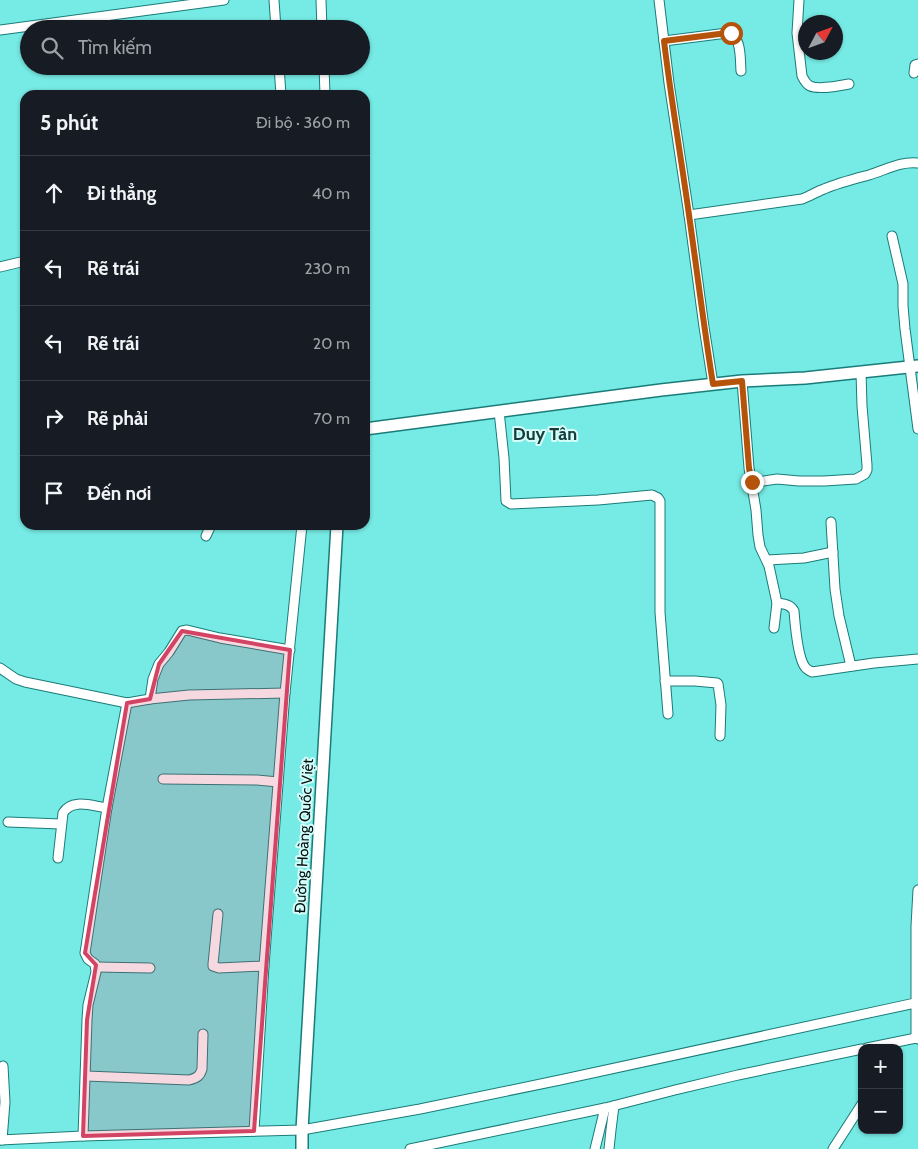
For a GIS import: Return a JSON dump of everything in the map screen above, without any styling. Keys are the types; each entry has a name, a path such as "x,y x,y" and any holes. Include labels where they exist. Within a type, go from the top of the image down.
{"street":[{"path":"75,20 224,0"},
{"path":"274,0 275,20"},
{"path":"321,0 322,20"},
{"path":"659,0 669,83 713,384"},
{"path":"799,0 797,32 804,81 808,85 816,87 849,84"},
{"path":"0,30 20,27"},
{"path":"664,41 731,33 738,42 741,71"},
{"path":"914,73 915,65 918,64"},
{"path":"280,75 281,90"},
{"path":"325,75 326,90"},
{"path":"689,215 802,199 823,189 876,173 898,164 918,163"},
{"path":"892,236 903,284 903,306 914,366 918,429"},
{"path":"0,267 20,262"},
{"path":"370,428 713,384 805,378 914,366"},
{"path":"752,482 777,479 799,481 846,480 856,479 865,474 867,465 861,372"},
{"path":"742,381 749,468 760,547 769,566 777,603 774,628"},
{"path":"499,411 506,501 508,503 598,500 652,495 660,501 660,612 668,714"},
{"path":"831,522 835,589 839,616 851,666"},
{"path":"206,536 209,530"},
{"path":"254,1131 284,692 302,530"},
{"name":"Đường Hoàng Quốc Việt","path":"302,1149 337,530"},
{"path":"766,560 804,558 833,552"},
{"path":"777,603 788,605 794,611 797,640 802,661 805,667 812,672 918,659"},
{"path":"150,699 153,679 159,664 182,631 187,630 220,638 290,650"},
{"path":"0,668 24,682 127,703 189,695 284,692"},
{"path":"665,681 717,683 721,705 720,736"},
{"path":"83,1136 87,1012 96,972 96,967 84,953 107,808 127,703"},
{"path":"163,779 278,782"},
{"path":"58,858 61,824 66,808 70,805 78,804 107,808"},
{"path":"8,822 61,824"},
{"path":"900,1044 917,1039 915,1003 918,890"},
{"path":"218,914 213,966 219,968 264,966"},
{"path":"96,967 150,968"},
{"path":"3,1066 5,1102 1,1140 302,1130 504,1092 915,1003"},
{"path":"86,1076 195,1079 201,1074 202,1069 203,1034"},
{"path":"410,1149 614,1106 738,1075 858,1050"},
{"path":"609,1149 614,1106"},
{"path":"596,1149 604,1108"},
{"path":"833,1149 858,1110"}],"highlighted area":[{"path":"182,631 290,650 254,1131 83,1136 87,1020 96,965 85,953 127,703 150,699 159,664"}],"district":[{"name":"Duy Tân","path":"545,434"}],"route":[{"path":"731,33 664,41 713,384 742,381 749,468 752,482"}]}
